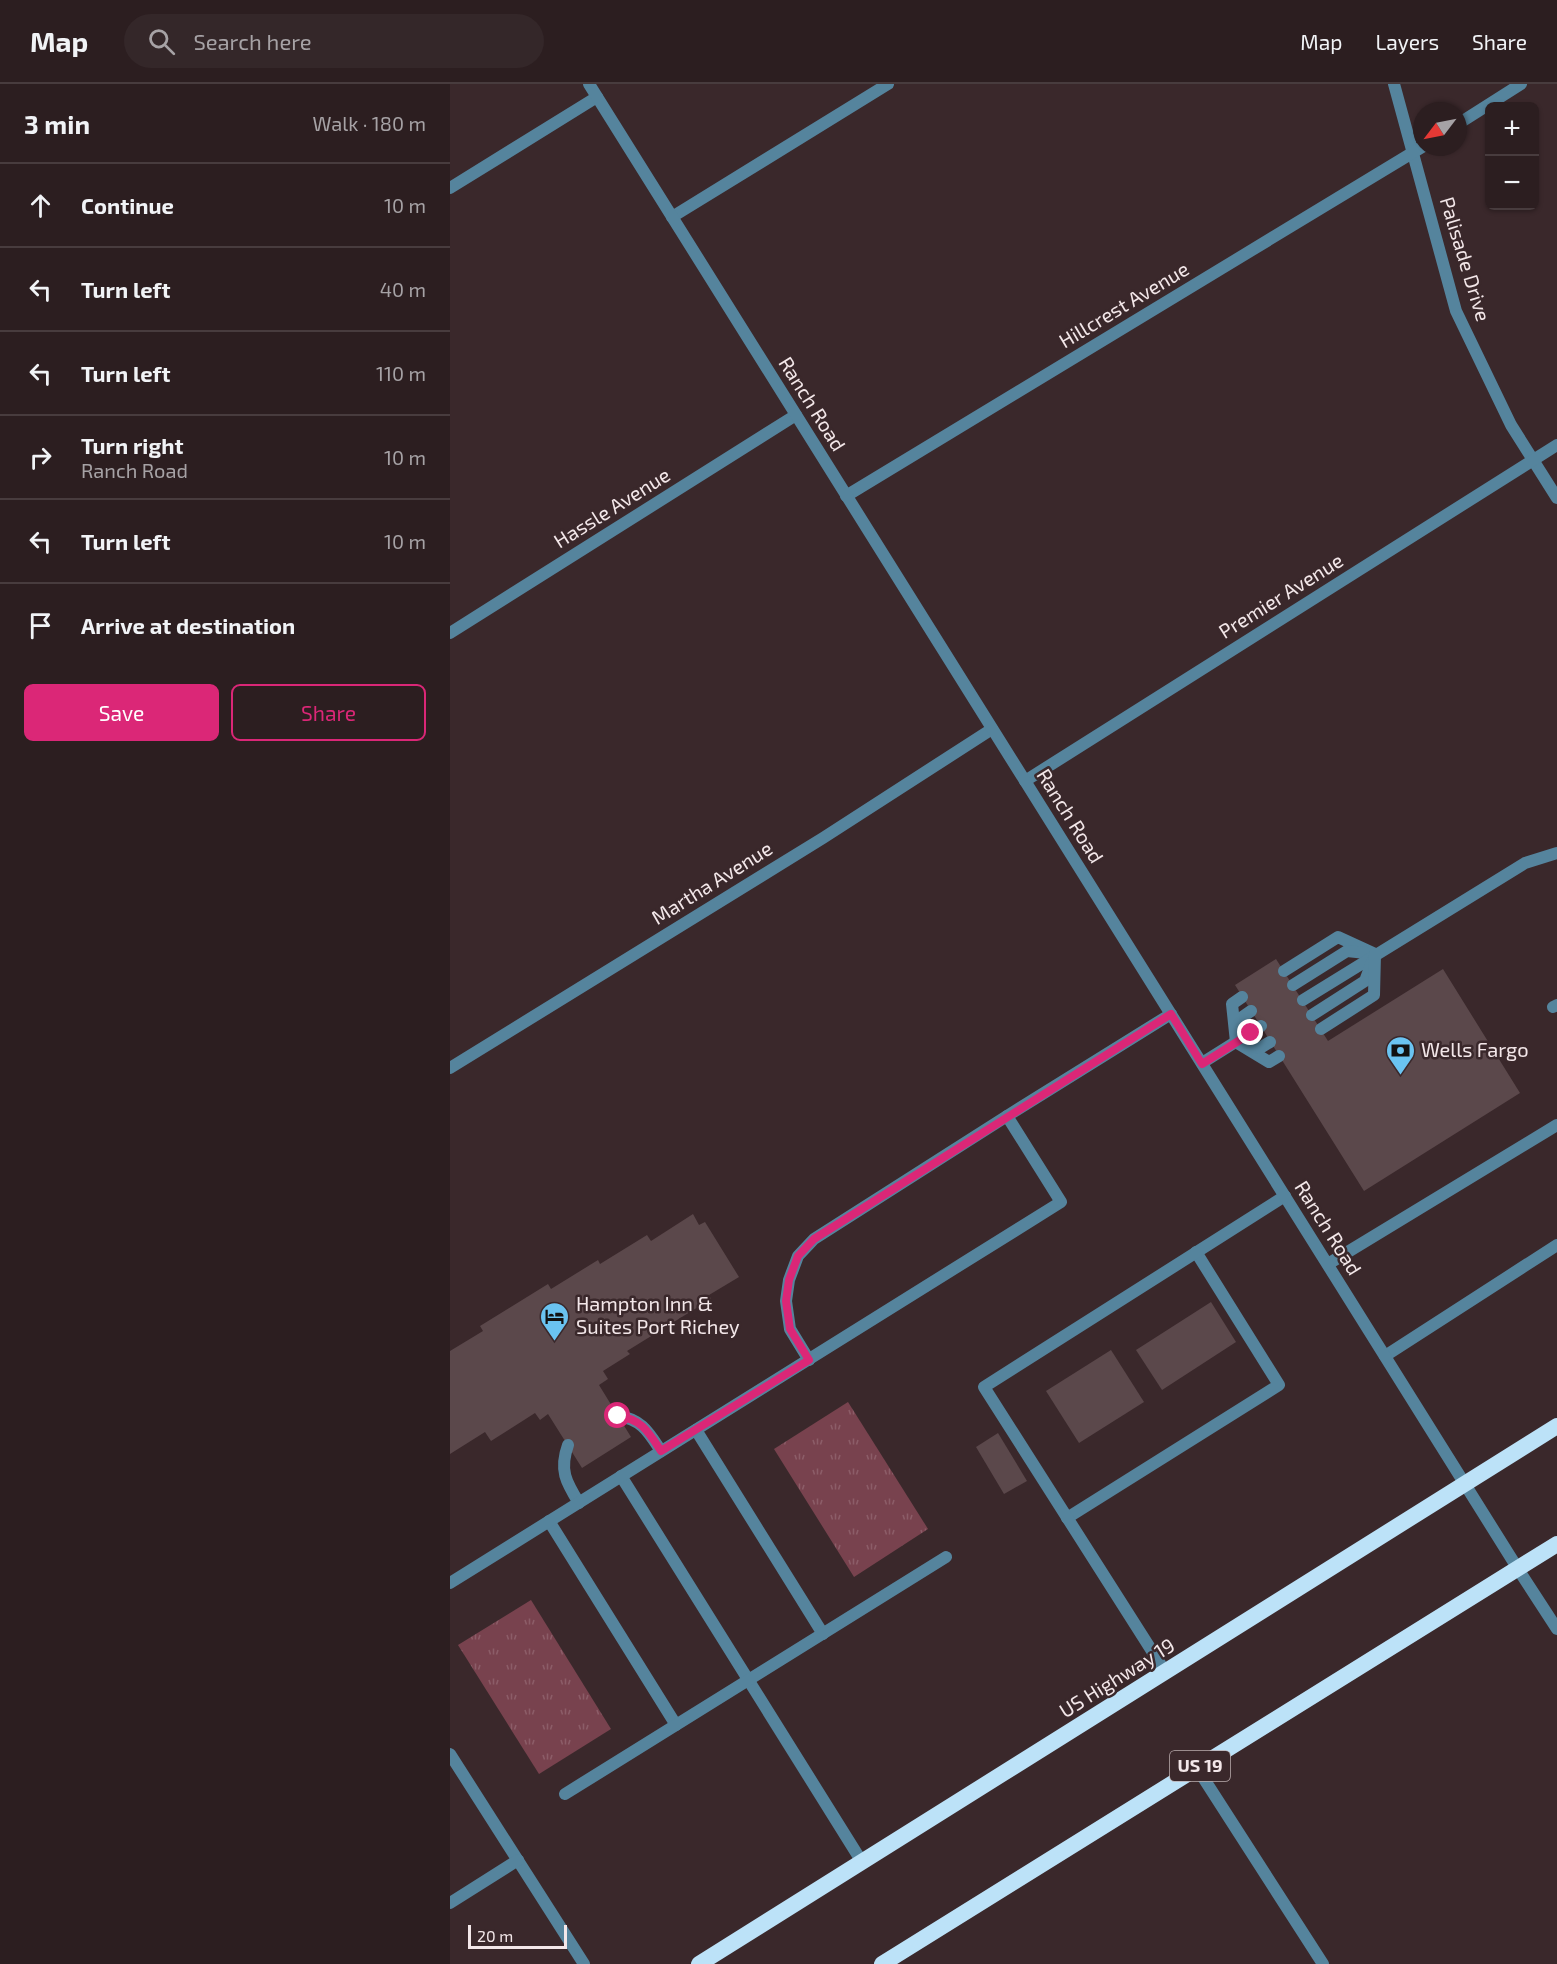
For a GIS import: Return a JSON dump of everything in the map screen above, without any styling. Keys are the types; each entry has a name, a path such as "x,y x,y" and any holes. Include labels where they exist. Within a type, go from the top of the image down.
{"highway":[{"name":"US Highway 19","path":"699,1964 1557,1426"},
{"name":"US 19","path":"882,1964 1557,1544"}],"street":[{"name":"Ranch Road","path":"589,84 1557,1629"},
{"path":"672,217 888,84"},
{"name":"Palisade Drive","path":"1394,84 1413,135"},
{"path":"1467,118 1521,84"},
{"path":"450,188 597,97"},
{"name":"Hillcrest Avenue","path":"846,496 1413,152"},
{"name":"Palisade Drive","path":"1420,156 1456,311 1511,425 1557,498"},
{"name":"Hassle Avenue","path":"450,633 796,415"},
{"name":"Premier Avenue","path":"1025,781 1557,445"},
{"name":"Martha Avenue","path":"450,1068 823,838 992,729"},
{"path":"1302,1000 1525,863 1557,853"},
{"path":"1284,971 1338,937 1376,954"},
{"path":"1293,985 1347,951 1376,954"},
{"path":"1312,1015 1365,981 1376,954"},
{"path":"1321,1029 1374,995 1376,954"},
{"path":"1236,1042 1232,1004 1242,997"},
{"path":"1236,1042 1241,1018 1251,1011"},
{"path":"809,1360 790,1329 786,1301 789,1280 798,1256 814,1239 1171,1014"},
{"path":"1202,1064 1261,1026"},
{"path":"1236,1042 1260,1048 1270,1042"},
{"path":"1236,1042 1269,1062 1279,1056"},
{"path":"450,1583 1060,1202 1007,1116"},
{"path":"1328,1264 1557,1125"},
{"path":"1166,1673 984,1387 1285,1196"},
{"path":"1385,1356 1557,1245"},
{"path":"1067,1518 1279,1385 1196,1252"},
{"path":"618,1416 630,1417 646,1427 661,1451"},
{"path":"696,1430 823,1634"},
{"path":"568,1445 562,1460 563,1478 579,1503"},
{"path":"621,1476 862,1862"},
{"path":"549,1521 676,1725"},
{"path":"565,1794 946,1557"},
{"path":"450,1754 584,1964"},
{"path":"1197,1768 1323,1964"},
{"path":"450,1903 518,1860"}],"green space":[{"path":"848,1402 928,1529 854,1577 774,1449"},
{"path":"531,1600 611,1729 539,1774 458,1645"}],"building":[{"name":"Wells Fargo","path":"1276,959 1328,1041 1443,969 1520,1093 1364,1191 1235,985"},
{"name":"Hampton Inn & Suites Port Richey","path":"693,1214 699,1225 705,1222 739,1277 709,1295 711,1299 627,1351 630,1354 603,1371 608,1379 599,1385 631,1437 582,1468 548,1414 540,1420 535,1413 491,1441 485,1432 450,1454 450,1351 483,1331 480,1326 548,1284 551,1289 598,1260 600,1264 647,1235 651,1241"},
{"path":"1211,1302 1236,1342 1162,1390 1136,1350"},
{"path":"1111,1350 1144,1402 1079,1443 1046,1391"},
{"path":"998,1433 1027,1481 1004,1494 976,1447"}],"place":[{"name":"Wells Fargo","path":"1400,1076"},
{"name":"Hampton Inn & Suites Port Richey","path":"555,1342"}],"route":[{"path":"618,1416 630,1417 646,1427 661,1451 809,1360 790,1329 786,1301 789,1280 798,1256 814,1239 1171,1014 1202,1064 1251,1033"}]}
